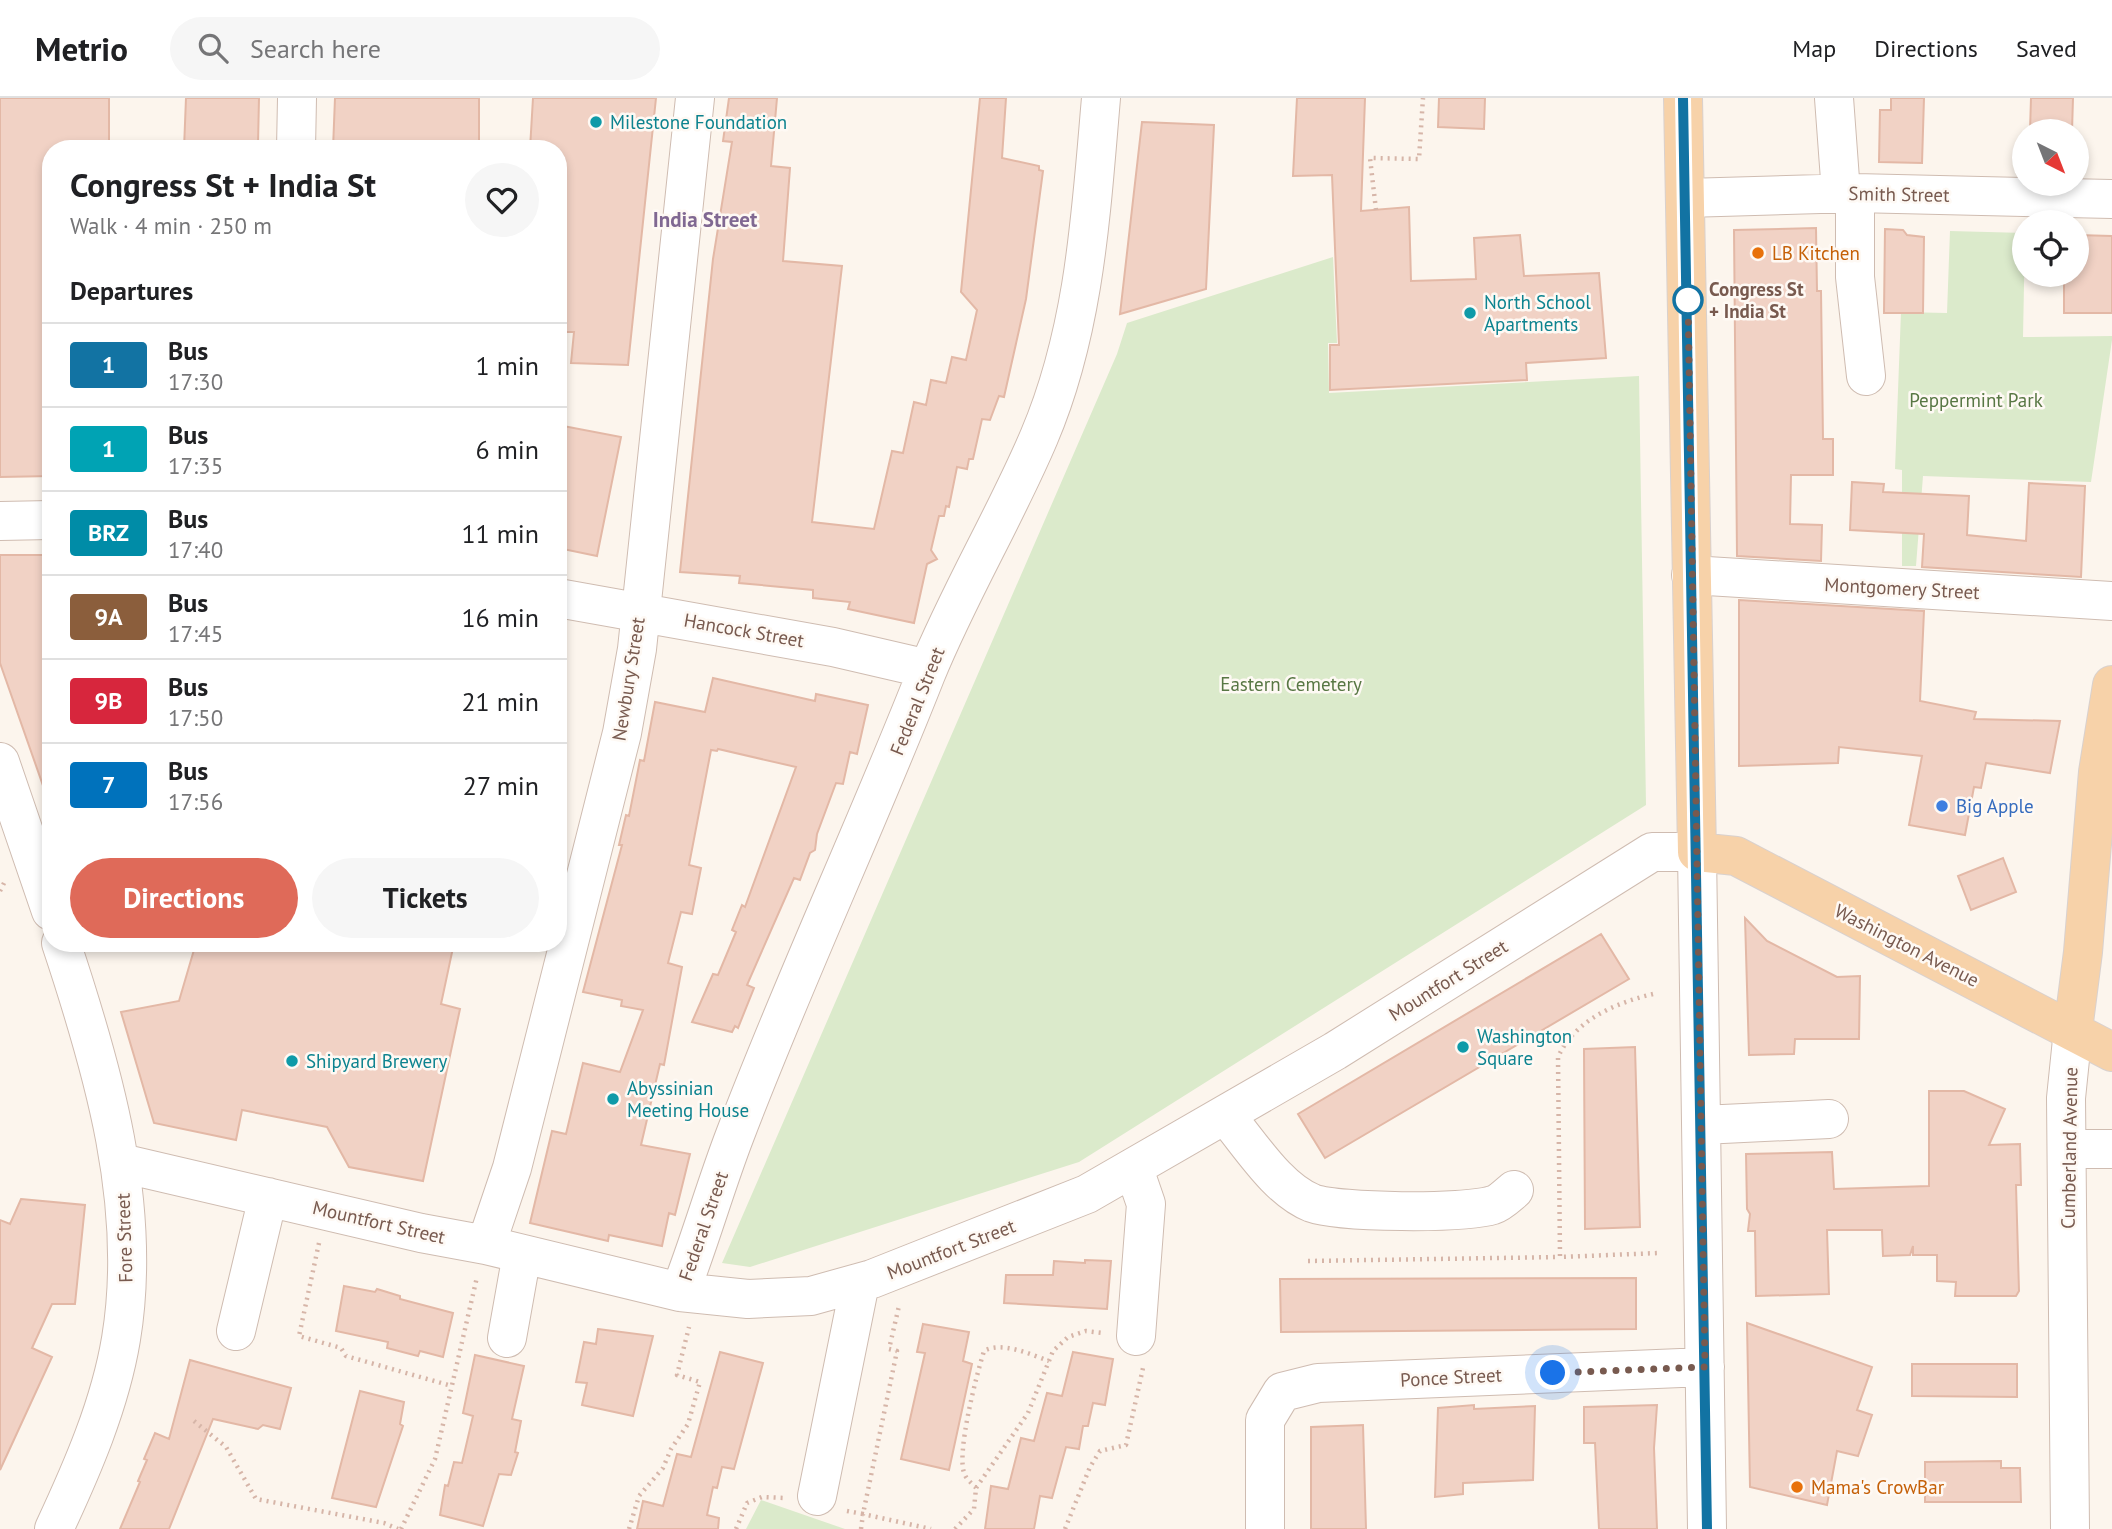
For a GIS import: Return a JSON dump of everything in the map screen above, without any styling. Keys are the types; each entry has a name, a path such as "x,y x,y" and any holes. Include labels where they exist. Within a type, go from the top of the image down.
{"main road":[{"path":"1683,98 1697,852"},
{"name":"Cumberland Avenue","path":"2073,1030 2099,917 2112,685"},
{"name":"Washington Avenue","path":"1697,852 1736,856 2112,1052"}],"street":[{"path":"296,140 297,98"},
{"name":"Newbury Street","path":"567,944 622,733 637,649 695,98"},
{"name":"Federal Street","path":"686,1303 738,1127 928,669 1040,435 1066,360 1080,300 1089,240 1101,98"},
{"path":"1835,98 1848,193 1866,376"},
{"name":"Smith Street","path":"1686,198 1848,193 2112,199"},
{"path":"0,522 42,520"},
{"name":"Montgomery Street","path":"1691,575 2112,601"},
{"name":"Hancock Street","path":"567,599 833,647 928,669"},
{"path":"0,762 42,885"},
{"name":"Mountfort Street","path":"121,1163 421,1233 496,1255 686,1303 715,1298 811,1296 860,1283 1051,1209 1134,1169 1481,961 1652,852 1697,852"},
{"path":"1697,852 1707,1529"},
{"name":"Fore Street","path":"54,1529 88,1451 107,1396 121,1340 128,1244 121,1163 63,952"},
{"name":"Newbury Street","path":"507,1338 496,1255 512,1168 565,952"},
{"name":"Cumberland Avenue","path":"2070,1529 2066,1098 2073,1030"},
{"path":"1226,1116 1281,1180 1310,1202 1343,1210 1465,1209 1494,1205 1514,1190"},
{"path":"1702,1125 1829,1119"},
{"path":"2067,1149 2112,1149"},
{"path":"1132,1343 1146,1204 1134,1169"},
{"path":"236,1331 268,1197"},
{"path":"817,1496 860,1283"},
{"name":"Ponce Street","path":"1265,1529 1265,1420 1283,1392 1318,1382 1705,1367"}],"path":[{"path":"1376,210 1370,158 1419,159 1423,98"},
{"path":"1560,1257 1558,1057 1573,1032 1591,1018 1653,993"},
{"path":"322,1230 299,1336 341,1348 346,1356 452,1386"},
{"path":"1308,1261 1659,1253"},
{"path":"194,1421 226,1447 256,1499 384,1523 400,1529 435,1459 452,1386 496,1255"},
{"path":"629,1529 639,1496 663,1468 671,1449 688,1424 700,1382 677,1376 686,1303"},
{"path":"955,1529 974,1509 976,1488 1028,1413 1053,1351 1068,1337 1086,1331 1132,1343 1126,1444 1100,1451 1090,1466 1065,1529"},
{"path":"976,1488 964,1475 962,1459 976,1376 984,1350 992,1346 1021,1351 1049,1361"},
{"path":"861,1529 863,1514 931,1529"}],"green space":[{"name":"Peppermint Park","path":"1950,231 2012,233 2012,287 2024,287 2023,337 2112,336 2091,482 1923,476 1916,566 1902,566 1902,470 1895,469 1901,312 1947,313"},
{"name":"Eastern Cemetery","path":"1333,257 1337,343 1328,343 1329,393 1639,376 1646,805 1079,1162 750,1267 722,1263 1117,354 1127,323"},
{"path":"761,1500 845,1529 746,1529"}],"building":[{"path":"0,98 109,98 109,140 42,140 42,476 0,477"},
{"path":"186,98 259,98 258,140 184,140"},
{"path":"335,98 479,98 479,140 333,140"},
{"path":"533,98 656,98 628,365 571,363 574,332 567,332 567,140 531,140"},
{"path":"729,98 777,98 771,166 790,168 783,261 842,266 812,522 874,529 892,451 903,453 914,402 926,405 931,380 946,383 952,357 966,360 977,310 961,292 980,98 1006,98 1002,158 1039,166 1039,170 1043,171 1026,299 1004,397 999,396 990,420 982,419 973,459 969,459 967,469 957,467 949,507 946,506 944,516 939,516 931,550 937,559 927,564 914,623 848,609 850,602 813,598 813,590 739,583 740,576 680,572 713,259 732,142 723,141"},
{"name":"North School Apartments","path":"1297,98 1365,98 1361,211 1409,207 1411,281 1476,279 1474,238 1520,235 1524,276 1599,273 1606,358 1526,363 1527,380 1330,390 1330,345 1339,345 1332,175 1293,176"},
{"path":"1439,98 1485,98 1484,129 1438,127"},
{"path":"1891,98 1924,98 1922,163 1879,162 1880,110 1891,110"},
{"path":"2031,98 2073,98 2072,119 2030,119"},
{"path":"1142,122 1214,125 1206,289 1120,314"},
{"path":"1816,228 1817,291 1821,291 1823,439 1833,439 1833,475 1791,475 1790,524 1822,525 1821,561 1737,556 1734,230"},
{"path":"1885,229 1903,230 1907,235 1924,237 1923,313 1884,313"},
{"path":"2089,235 2112,236 2112,313 2064,313 2064,287 2089,287"},
{"path":"567,427 621,437 597,556 567,550"},
{"path":"1852,482 1884,484 1883,492 1969,496 1967,535 2026,541 2029,483 2085,486 2081,577 1922,567 1924,534 1850,530"},
{"path":"0,555 42,555 42,783 0,663"},
{"path":"1739,600 1924,611 1920,701 1976,712 1974,719 2060,721 2050,773 1986,763 1981,788 1974,787 1965,835 1909,825 1922,756 1839,747 1838,763 1739,766"},
{"path":"713,678 815,701 816,694 868,705 857,754 850,752 843,784 836,783 817,834 815,850 810,853 800,880 794,878 747,985 754,988 738,1028 735,1026 732,1032 692,1022 713,974 718,975 736,932 732,930 742,905 745,907 796,767 718,749 711,750 689,865 701,868 692,914 681,912 668,963 682,967 664,1065 660,1064 641,1145 690,1154 675,1215 669,1213 662,1246 609,1235 608,1241 530,1223 552,1131 566,1134 583,1063 620,1072 643,1010 621,1006 622,1000 583,992 622,845 619,845 626,815 629,816 640,760 644,761 655,702 705,712"},
{"name":"Big Apple","path":"2003,858 2016,892 1971,910 1958,876"},
{"path":"1745,918 1767,941 1837,977 1860,976 1859,1039 1795,1039 1794,1054 1749,1055"},
{"name":"Washington Square","path":"1601,934 1629,979 1325,1158 1298,1114"},
{"name":"Shipyard Brewery","path":"193,952 452,952 441,1004 460,1009 423,1181 349,1167 327,1127 242,1110 236,1140 154,1123 121,1012 179,1001"},
{"name":"Washington Square","path":"1635,1047 1640,1227 1585,1229 1584,1049"},
{"path":"1929,1091 1964,1091 2005,1109 1989,1145 2020,1144 2021,1185 2016,1185 2019,1291 2016,1296 1955,1296 1956,1282 1937,1281 1937,1255 1913,1255 1913,1246 1910,1255 1883,1256 1882,1230 1827,1230 1829,1294 1756,1296 1755,1231 1748,1231 1750,1214 1747,1209 1746,1154 1832,1152 1834,1189 1929,1186"},
{"path":"21,1199 85,1205 75,1304 52,1304 32,1348 52,1357 0,1470 0,1220 10,1224"},
{"path":"1085,1260 1111,1261 1107,1309 1004,1303 1006,1275 1053,1275 1054,1261 1085,1263"},
{"path":"1636,1278 1636,1329 1281,1332 1280,1279"},
{"path":"344,1286 375,1292 377,1289 400,1296 400,1299 453,1313 443,1357 420,1351 418,1356 387,1348 388,1342 336,1331"},
{"path":"1747,1323 1872,1367 1857,1410 1872,1415 1858,1456 1837,1451 1827,1505 1750,1487"},
{"path":"923,1324 969,1332 963,1361 972,1364 949,1470 901,1459 925,1353 917,1352"},
{"path":"598,1329 653,1336 633,1416 582,1405 587,1383 576,1382 584,1342 596,1344"},
{"path":"720,1352 763,1363 734,1469 722,1467 717,1488 713,1487 707,1515 719,1518 718,1529 637,1529 643,1501 663,1506 677,1454 691,1457"},
{"path":"1073,1352 1113,1359 1105,1405 1093,1403 1088,1426 1083,1426 1079,1449 1066,1447 1052,1498 1040,1496 1034,1529 985,1529 991,1486 1008,1489 1021,1438 1034,1441 1047,1393 1062,1396"},
{"path":"475,1355 524,1366 512,1419 521,1421 515,1452 518,1453 511,1475 499,1474 483,1526 440,1515 445,1485 448,1486 454,1462 462,1463 473,1416 463,1413"},
{"path":"190,1360 291,1388 280,1429 263,1425 258,1429 213,1419 169,1529 120,1529 140,1482 138,1481 147,1460 144,1459 155,1433 169,1439"},
{"path":"1912,1364 2017,1364 2017,1397 1912,1396"},
{"path":"360,1391 404,1402 400,1424 403,1426 376,1507 332,1498"},
{"path":"1474,1405 1474,1409 1535,1406 1533,1480 1463,1483 1463,1494 1435,1497 1438,1408"},
{"path":"1657,1405 1654,1448 1657,1529 1599,1529 1595,1443 1584,1443 1584,1407"},
{"path":"1363,1425 1366,1529 1311,1529 1311,1427"},
{"path":"2001,1461 2001,1468 2020,1468 2021,1502 1925,1502 1925,1462"}],"bus line":[{"name":"1","path":"1683,98 1699,900 1707,1529"}],"place":[{"name":"Milestone Foundation","path":"596,122"},
{"name":"LB Kitchen","path":"1758,253"},
{"name":"Congress St + India St","path":"1688,300"},
{"name":"North School Apartments","path":"1470,313"},
{"name":"Big Apple","path":"1942,806"},
{"name":"Washington Square","path":"1463,1047"},
{"name":"Shipyard Brewery","path":"292,1061"},
{"name":"Abyssinian Meeting House","path":"613,1099"},
{"name":"Mama's CrowBar","path":"1797,1487"}],"district":[{"name":"India Street","path":"705,220"}],"route":[{"path":"1553,1373 1705,1367 1688,300"}]}
